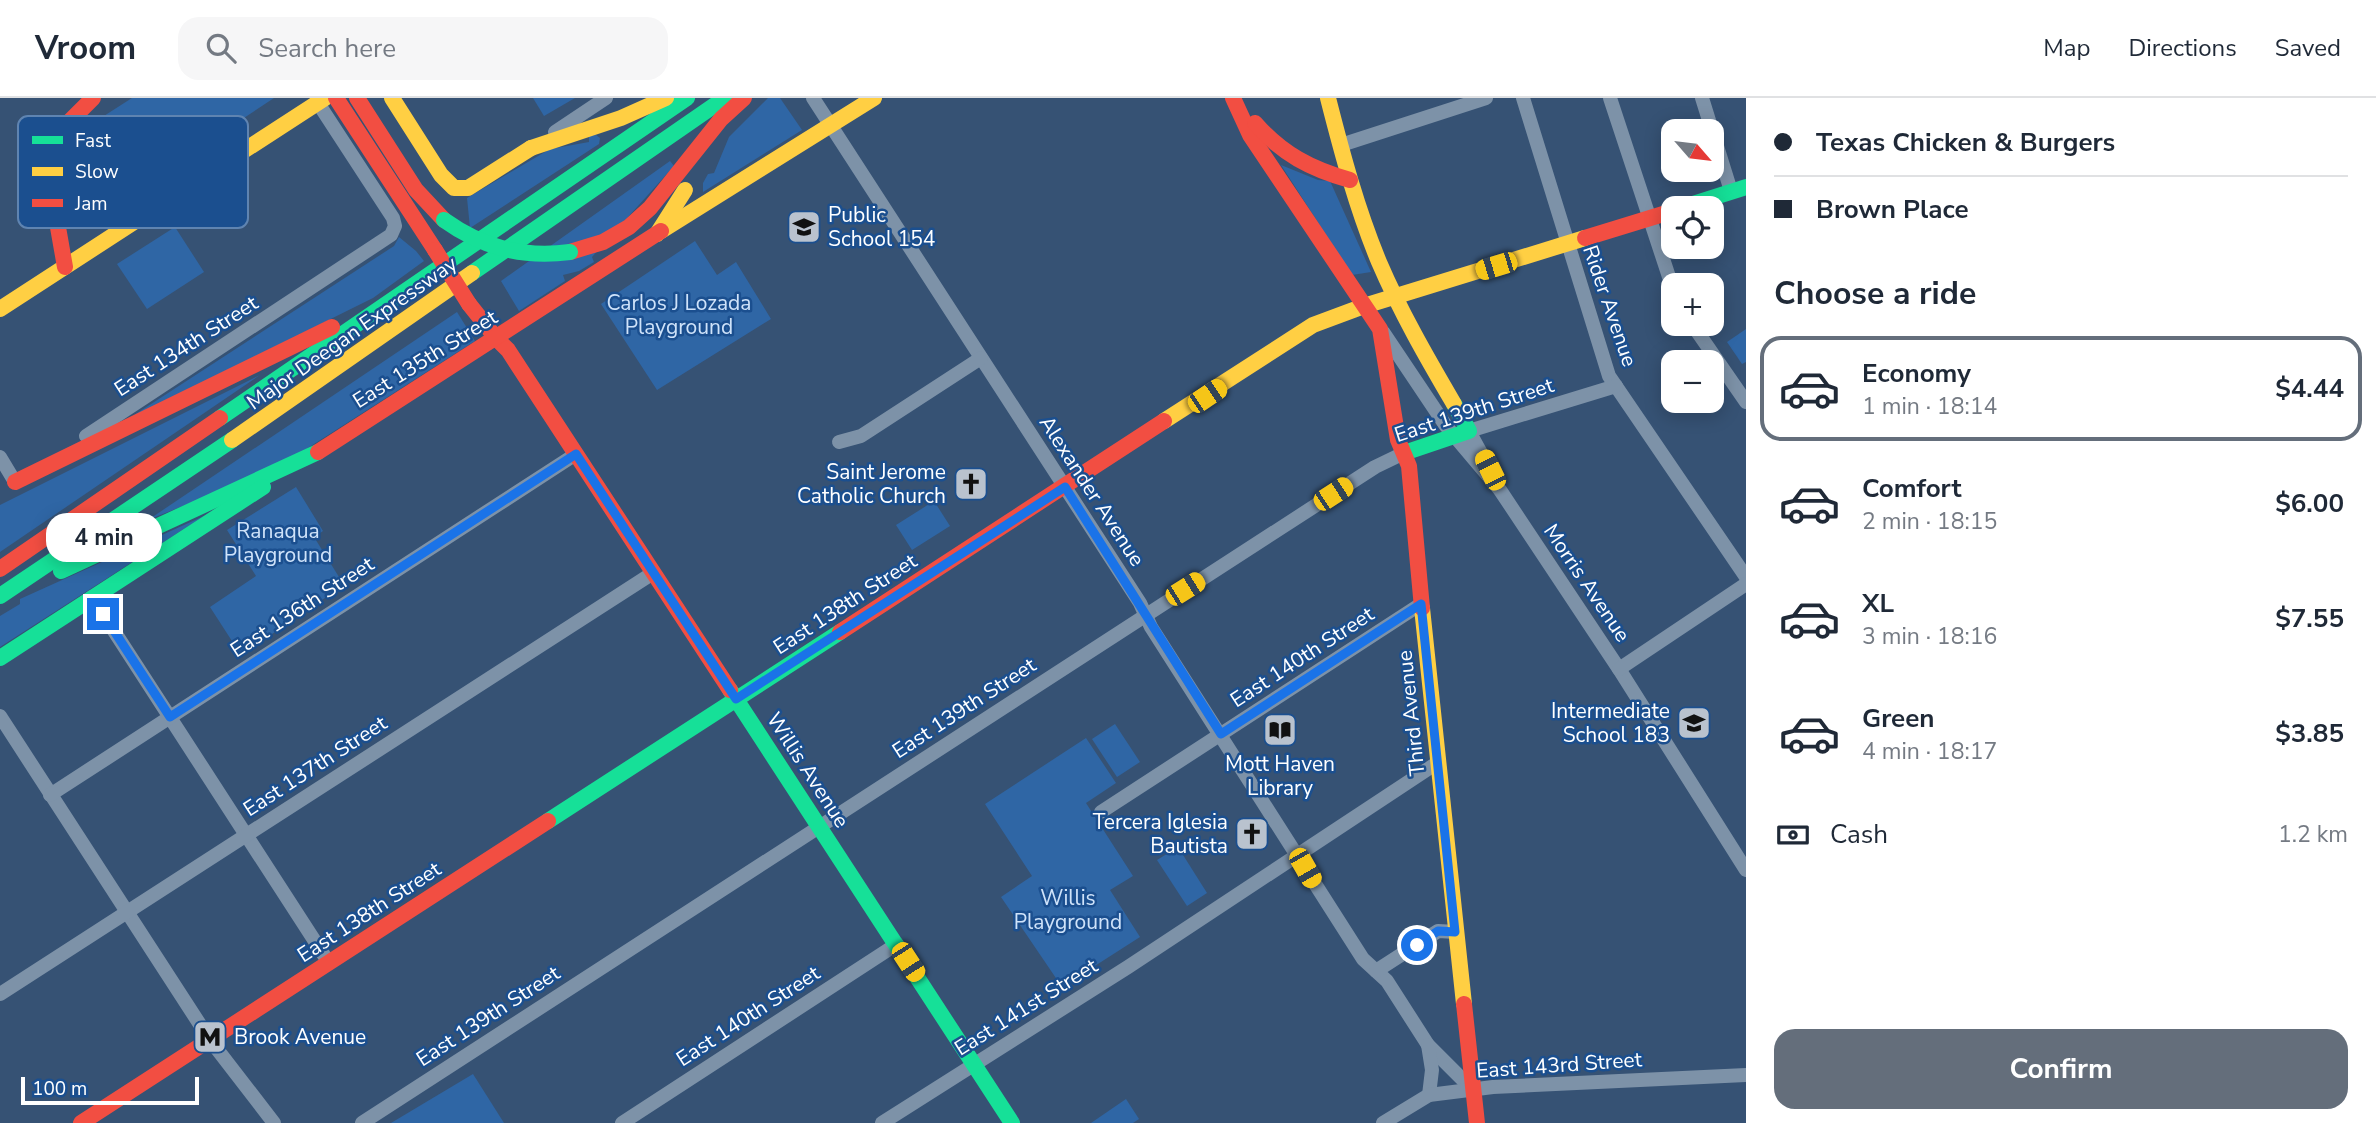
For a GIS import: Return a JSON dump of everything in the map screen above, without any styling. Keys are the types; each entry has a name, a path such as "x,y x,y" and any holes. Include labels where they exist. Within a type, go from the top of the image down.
{"main road":[{"path":"74,116 93,98"},
{"name":"Willis Avenue","path":"336,98 469,304 508,350 1012,1123"},
{"path":"392,98 446,182 458,189 473,185 531,148 621,118 667,98"},
{"name":"Major Deegan Expressway","path":"0,569 687,98"},
{"name":"Major Deegan Expressway","path":"0,597 130,511 725,98"},
{"path":"360,102 412,184 444,220 475,240 500,250 540,255 570,252 607,241 643,217 673,184 712,127 744,98"},
{"path":"657,233 719,139 757,98"},
{"name":"East 135th Street","path":"0,657 657,233 874,98"},
{"path":"1234,98 1287,156 1314,170 1350,180"},
{"name":"Third Avenue","path":"1234,98 1250,135 1380,328 1398,440 1409,466 1437,763 1477,1123"},
{"path":"1328,98 1369,238 1462,433"},
{"path":"248,148 321,100"},
{"path":"1717,196 1738,189"},
{"name":"East 138th Street","path":"82,1123 1302,331 1364,306 1661,215"},
{"path":"57,228 65,267"},
{"path":"0,309 125,228"},
{"path":"15,482 414,286"},
{"name":"East 139th Street","path":"1404,453 1462,433"},
{"path":"0,597 318,452"}],"street":[{"path":"531,148 607,98"},
{"name":"Alexander Avenue","path":"813,98 1065,487 1363,959 1387,981 1429,1045 1474,1091"},
{"path":"1341,145 1486,98"},
{"name":"Rider Avenue","path":"1523,98 1601,358 1616,386 1746,577"},
{"path":"1610,98 1667,273"},
{"path":"1702,98 1738,189"},
{"name":"East 134th Street","path":"0,492 383,242 393,232 393,218 321,100"},
{"path":"1380,328 1462,433"},
{"path":"1700,336 1746,402"},
{"path":"839,442 861,436 981,358"},
{"name":"East 139th Street","path":"1462,433 1616,386"},
{"name":"Morris Avenue","path":"1462,433 1619,669 1746,870"},
{"name":"East 139th Street","path":"362,1123 1375,467 1404,453"},
{"name":"East 136th Street","path":"50,794 576,454"},
{"path":"0,457 15,482"},
{"name":"East 137th Street","path":"0,994 653,573"},
{"path":"1619,669 1746,584"},
{"path":"92,597 329,963"},
{"name":"East 140th Street","path":"1101,812 1421,604"},
{"path":"0,716 210,1040 274,1123"},
{"name":"East 141st Street","path":"882,1123 1437,763"},
{"path":"1376,971 1438,931 1455,932"},
{"name":"East 140th Street","path":"622,1123 897,944"},
{"path":"1429,1045 1432,1070 1429,1095"},
{"name":"East 143rd Street","path":"1383,1123 1429,1095 1746,1075"}],"green space":[{"path":"132,98 274,98 247,116 104,116"},
{"path":"533,98 575,98 544,116"},
{"path":"768,98 780,98 802,130 703,192 703,183 708,174 714,173 729,137"},
{"path":"596,135 600,138 599,144 470,228 467,198 550,149 589,142 589,136"},
{"path":"670,161 674,166 592,257 594,262 579,271 563,275 565,281 519,311 501,281"},
{"path":"1281,165 1318,180 1330,181 1371,272 1352,275"},
{"path":"176,228 204,272 147,309 117,264"},
{"path":"399,237 424,261 373,298 125,421 394,246"},
{"name":"Carlos J Lozada Playground","path":"695,241 717,275 736,262 771,319 657,390 601,304"},
{"path":"457,312 475,341 275,469 148,520"},
{"path":"1746,329 1746,362 1742,364 1727,342"},
{"path":"260,375 0,552 0,505"},
{"name":"Ranaqua Playground","path":"296,487 323,531 314,537 344,585 241,655 210,607 256,576 227,530"},
{"path":"934,501 950,526 912,550 896,525"},
{"path":"204,516 0,647 0,616 20,604 20,599"},
{"path":"1115,724 1140,762 1117,777 1092,739"},
{"name":"Willis Playground","path":"1086,738 1116,783 1086,803 1133,876 1110,890 1140,937 1062,987 1001,897 1032,876 985,804"},
{"path":"1178,847 1207,893 1187,906 1157,860"},
{"path":"473,1074 504,1123 391,1123"},
{"path":"1126,1099 1139,1119 1133,1123 1091,1123"}],"traffic: fast":[{"path":"220,418 687,98"},
{"path":"472,273 725,98"},
{"path":"1718,196 1746,187"},
{"path":"444,220 474,238 504,249 536,253 570,252"},
{"path":"1404,453 1469,431 1454,404"},
{"path":"0,596 232,440"},
{"path":"61,571 318,452"},
{"path":"0,658 263,487"},
{"path":"548,821 840,632"},
{"path":"730,690 1012,1123"}],"traffic: slow":[{"path":"248,148 325,98"},
{"path":"392,98 441,175 454,188 468,188 531,148"},
{"path":"531,148 621,118 666,98"},
{"path":"661,231 874,98"},
{"path":"1328,98 1344,160 1379,262 1424,352 1454,404"},
{"path":"657,234 685,190"},
{"path":"0,309 125,228"},
{"path":"1164,421 1313,325 1364,306 1585,238"},
{"path":"232,440 472,273"},
{"path":"1422,608 1464,1004"}],"traffic: jam":[{"path":"75,116 93,98"},
{"path":"336,98 435,250"},
{"path":"357,98 416,190 444,220"},
{"path":"570,252 603,242 629,227 650,208 721,119 744,98"},
{"path":"1233,98 1250,135 1380,329 1398,440 1409,466 1422,608"},
{"path":"1255,123 1298,159 1322,171 1350,180"},
{"path":"1585,238 1661,215"},
{"path":"58,228 65,267"},
{"path":"318,452 661,231"},
{"path":"435,250 469,304"},
{"path":"469,304 496,338"},
{"path":"15,482 332,327"},
{"path":"496,338 508,350 730,690"},
{"path":"0,569 220,418"},
{"path":"840,632 1164,421"},
{"path":"81,1123 548,821"},
{"path":"1464,1004 1477,1123"}],"place":[{"name":"Public School 154","path":"804,227"},
{"name":"Saint Jerome Catholic Church","path":"971,484"},
{"name":"Intermediate School 183","path":"1694,723"},
{"name":"Mott Haven Library","path":"1280,730"},
{"name":"Tercera Iglesia Bautista","path":"1252,834"},
{"name":"Brook Avenue","path":"210,1037"}],"route":[{"path":"103,614 170,717 576,454 736,699 1065,487 1221,734 1421,604 1455,932 1438,931 1417,945"}]}
